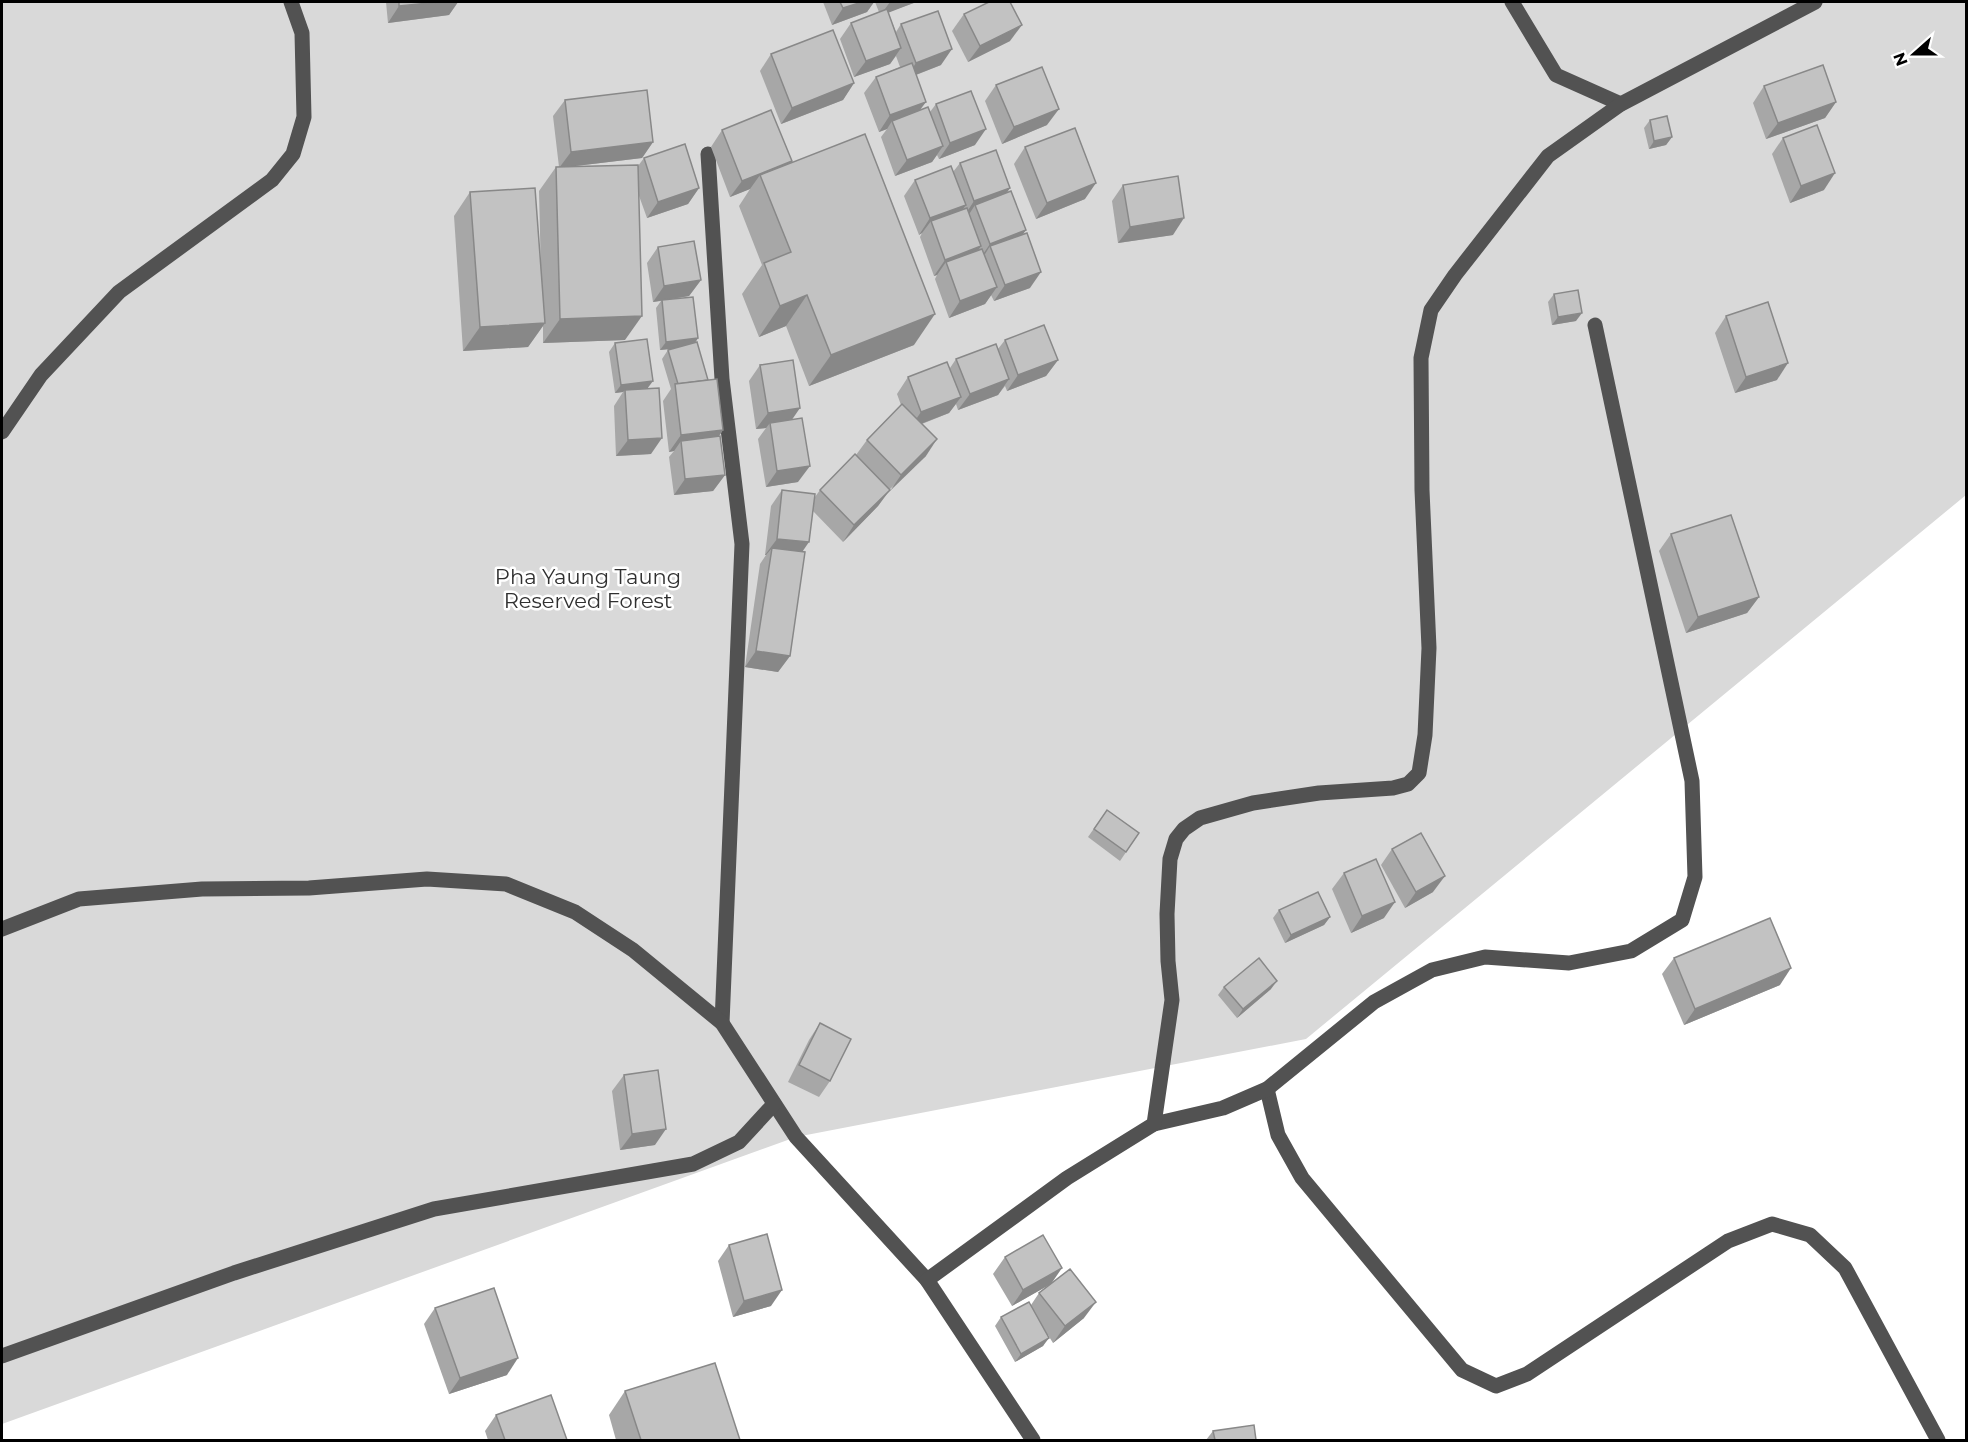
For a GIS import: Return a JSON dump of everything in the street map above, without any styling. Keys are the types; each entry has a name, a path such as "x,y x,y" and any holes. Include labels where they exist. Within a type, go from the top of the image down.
{"street":[{"path":"2,432 41,375 119,292 272,180 293,154 304,117 302,33 291,2"},
{"path":"1512,2 1556,75 1621,104"},
{"path":"1154,1124 1172,1000 1167,914 1170,859 1176,839 1184,829 1200,818 1253,803 1319,793 1393,788 1408,784 1419,773 1425,735 1429,648 1422,490 1421,358 1431,310 1455,275 1548,156 1621,104 1815,2"},
{"path":"708,154 723,379 742,544 722,1023"},
{"path":"927,1280 1067,1178 1154,1124 1223,1108 1267,1089 1374,1002 1432,970 1485,957 1569,963 1631,951 1682,920 1695,877 1692,781 1595,325"},
{"path":"2,929 79,898 202,889 309,888 427,879 506,884 575,912 633,950 722,1023 796,1137 927,1280 1033,1440"},
{"path":"1267,1089 1278,1135 1302,1178 1462,1370 1496,1386 1527,1374 1728,1241 1772,1224 1810,1235 1845,1268 1938,1440"},
{"path":"2,1356 234,1273 434,1209 693,1164 739,1142 774,1104"}],"green space":[{"name":"Pha Yaung Taung Reserved Forest","path":"2,2 1966,2 1966,495 1306,1039 796,1137 2,1424"}],"building":[{"path":"399,2 439,2 399,6"},
{"path":"840,2 862,2 843,8"},
{"path":"989,2 1010,2 1022,25 980,46 964,14"},
{"path":"887,9 901,48 866,61 851,23"},
{"path":"938,11 952,49 916,63 901,24"},
{"path":"833,30 854,83 792,108 771,54"},
{"path":"912,63 926,102 890,115 876,77"},
{"path":"1823,65 1836,102 1778,123 1764,86"},
{"path":"1042,67 1059,109 1014,127 996,85"},
{"path":"647,90 653,142 571,152 565,100"},
{"path":"971,91 986,129 950,143 936,104"},
{"path":"928,107 943,146 907,160 892,121"},
{"path":"771,110 792,161 742,181 722,130"},
{"path":"1667,116 1672,137 1654,141 1650,120"},
{"path":"1817,125 1835,173 1801,186 1783,138"},
{"path":"1075,128 1096,183 1047,203 1025,147"},
{"path":"865,134 935,314 831,355 807,295 780,306 764,263 791,252 760,175"},
{"path":"685,144 699,188 658,202 644,158"},
{"path":"996,150 1010,188 974,201 960,163"},
{"path":"638,165 642,316 560,319 556,167"},
{"path":"951,166 966,205 930,218 915,180"},
{"path":"1178,176 1184,218 1130,227 1123,185"},
{"path":"535,188 545,323 480,327 470,192"},
{"path":"1011,191 1026,230 990,244 975,205"},
{"path":"967,208 981,246 945,260 931,221"},
{"path":"1027,233 1041,272 1005,285 990,246"},
{"path":"694,241 701,280 664,286 658,247"},
{"path":"982,249 997,287 960,301 946,262"},
{"path":"1578,290 1582,313 1558,317 1554,294"},
{"path":"693,297 698,338 666,342 662,300"},
{"path":"1768,302 1788,363 1746,377 1726,316"},
{"path":"1044,325 1058,360 1018,375 1005,340"},
{"path":"647,339 653,381 621,385 615,343"},
{"path":"697,342 708,380 678,384 668,350"},
{"path":"996,344 1009,379 970,394 956,359"},
{"path":"793,360 800,408 768,413 760,365"},
{"path":"947,362 961,397 921,412 908,377"},
{"path":"717,379 723,430 681,435 675,384"},
{"path":"659,388 662,438 628,440 625,390"},
{"path":"902,404 937,439 901,475 867,440"},
{"path":"802,418 810,466 777,471 770,423"},
{"path":"720,436 725,475 685,479 681,441"},
{"path":"855,454 890,490 854,525 820,490"},
{"path":"782,490 815,494 809,542 777,539"},
{"path":"1731,515 1759,597 1698,617 1671,534"},
{"path":"772,548 805,552 790,656 756,651"},
{"path":"1107,810 1139,833 1126,852 1094,829"},
{"path":"1421,833 1445,876 1416,892 1392,849"},
{"path":"1376,859 1395,902 1362,916 1344,873"},
{"path":"1318,892 1330,917 1291,935 1279,910"},
{"path":"1770,918 1791,968 1695,1009 1674,958"},
{"path":"1259,958 1277,981 1243,1009 1224,987"},
{"path":"820,1023 851,1039 830,1081 799,1065"},
{"path":"658,1070 666,1129 632,1134 624,1075"},
{"path":"767,1234 782,1290 744,1301 729,1245"},
{"path":"1043,1235 1062,1268 1023,1290 1005,1257"},
{"path":"1070,1269 1096,1302 1065,1326 1039,1293"},
{"path":"494,1288 518,1358 460,1378 435,1308"},
{"path":"1029,1302 1049,1338 1021,1354 1001,1317"},
{"path":"715,1363 740,1440 641,1440 625,1391"},
{"path":"551,1395 567,1440 505,1440 496,1415"},
{"path":"1254,1425 1256,1440 1215,1440 1213,1431"}]}
